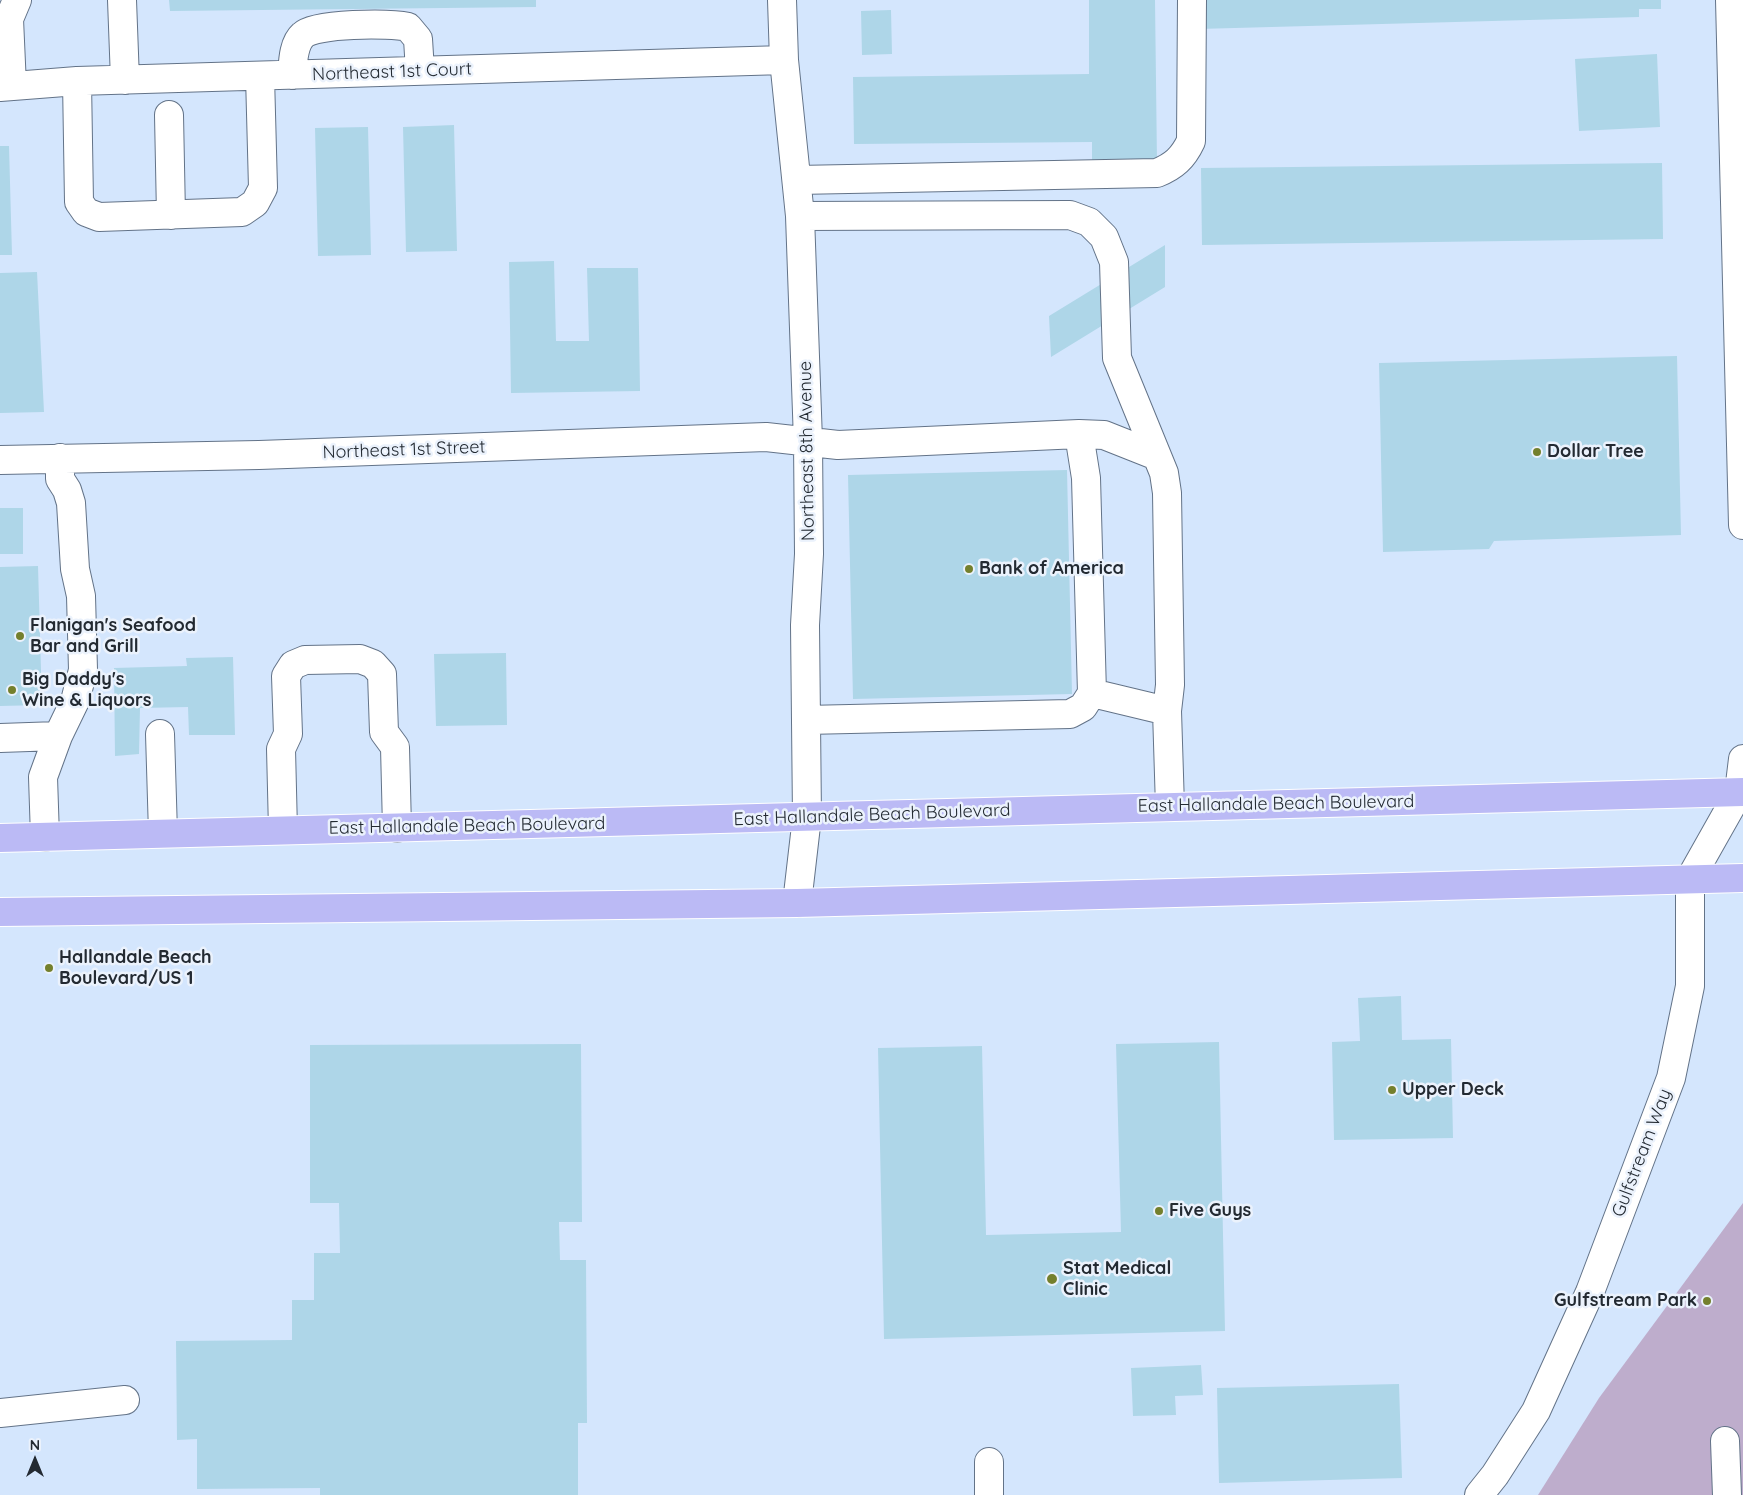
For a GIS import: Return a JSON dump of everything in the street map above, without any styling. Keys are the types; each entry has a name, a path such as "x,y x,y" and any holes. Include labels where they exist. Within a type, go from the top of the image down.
{"main road":[{"name":"East Hallandale Beach Boulevard","path":"0,838 1741,792"},
{"path":"0,912 798,903 1743,878"}],"street":[{"path":"6,86 5,41 9,19 17,0"},
{"path":"122,0 124,80"},
{"name":"Northeast 8th Avenue","path":"782,0 784,60 800,216 808,442 809,554 805,625 807,817 798,903"},
{"path":"796,180 1157,173 1170,168 1183,156 1191,141 1192,0"},
{"path":"1730,0 1738,101 1743,525"},
{"path":"292,75 296,45 302,35 321,27 408,27 418,38 420,71"},
{"name":"Northeast 1st Court","path":"6,86 77,81 784,60"},
{"path":"77,81 80,202 86,212 99,217 242,212 256,203 263,188 260,76"},
{"path":"169,115 172,214"},
{"path":"800,216 1070,215 1089,222 1104,237 1114,262 1117,358 1164,473 1167,493 1170,685 1167,711 1170,807"},
{"path":"806,720 1070,714 1083,707 1092,693 1086,478 1079,434"},
{"name":"Northeast 1st Street","path":"0,460 259,455 766,437 838,444 896,443 1079,434 1104,435 1157,456"},
{"path":"45,836 43,777 58,736 75,701 83,670 81,596 75,569 71,503 67,490 60,479 60,458"},
{"path":"283,830 281,749 288,734 286,676 293,665 305,660 360,659 373,664 382,674 384,732 395,747 397,828"},
{"path":"1092,693 1167,711"},
{"path":"160,734 163,833"},
{"path":"0,738 58,736"},
{"path":"1741,792 1743,759"},
{"name":"Gulfstream Way","path":"1479,1495 1495,1475 1536,1411 1590,1292 1671,1078 1690,986 1690,879 1741,792"},
{"path":"0,1413 126,1400"},
{"path":"1725,1441 1727,1495"},
{"path":"988,1495 989,1462"}],"shaded area":[{"name":"Gulfstream Park","path":"1743,1203 1743,1495 1538,1495 1599,1398"}],"building":[{"path":"169,0 536,0 536,7 170,11"},
{"path":"1089,0 1155,0 1157,163 1092,163 1092,142 854,144 853,77 1089,74"},
{"path":"1197,0 1661,0 1661,9 1639,9 1639,17 1198,29"},
{"path":"891,10 892,54 862,55 861,11"},
{"path":"1657,54 1660,127 1579,131 1575,59"},
{"path":"454,125 457,251 406,252 403,127"},
{"path":"368,127 371,255 318,256 315,128"},
{"path":"0,146 9,146 12,255 0,255"},
{"path":"1662,163 1663,239 1202,245 1201,168"},
{"path":"1165,245 1165,287 1051,357 1049,316"},
{"path":"554,261 556,341 589,341 587,268 638,268 640,391 511,393 509,262"},
{"path":"37,272 44,412 0,413 0,273"},
{"path":"1677,356 1681,535 1494,541 1489,549 1383,552 1379,363"},
{"path":"1067,470 1072,694 853,699 848,475"},
{"path":"0,508 23,508 23,554 0,554"},
{"name":"Flanigan's Seafood Bar and Grill","path":"38,566 42,705 0,706 0,567"},
{"path":"506,653 507,725 436,726 434,654"},
{"path":"233,657 235,735 189,735 188,707 140,708 139,754 115,756 114,668 187,666 186,658"},
{"name":"Upper Deck","path":"1401,996 1402,1040 1451,1039 1453,1138 1334,1140 1332,1042 1360,1041 1358,998"},
{"path":"1219,1042 1225,1331 884,1339 878,1048 982,1046 986,1235 1121,1232 1116,1044"},
{"path":"581,1044 582,1222 559,1222 560,1260 586,1260 587,1423 578,1423 578,1495 320,1495 320,1488 197,1489 197,1439 177,1440 176,1341 292,1340 292,1300 314,1300 314,1253 340,1253 339,1203 310,1203 310,1045"},
{"path":"1201,1365 1203,1395 1175,1396 1176,1415 1133,1416 1131,1368"},
{"path":"1399,1384 1402,1478 1219,1483 1217,1388"}],"place":[{"name":"Dollar Tree","path":"1537,452"},
{"name":"Bank of America","path":"969,569"},
{"name":"Flanigan's Seafood Bar and Grill","path":"20,636"},
{"name":"Big Daddy's Wine & Liquors","path":"12,690"},
{"name":"Hallandale Beach Boulevard/US 1","path":"49,968"},
{"name":"Upper Deck","path":"1392,1090"},
{"name":"Five Guys","path":"1159,1211"},
{"name":"Stat Medical Clinic","path":"1052,1279"},
{"name":"Gulfstream Park","path":"1707,1301"}]}
